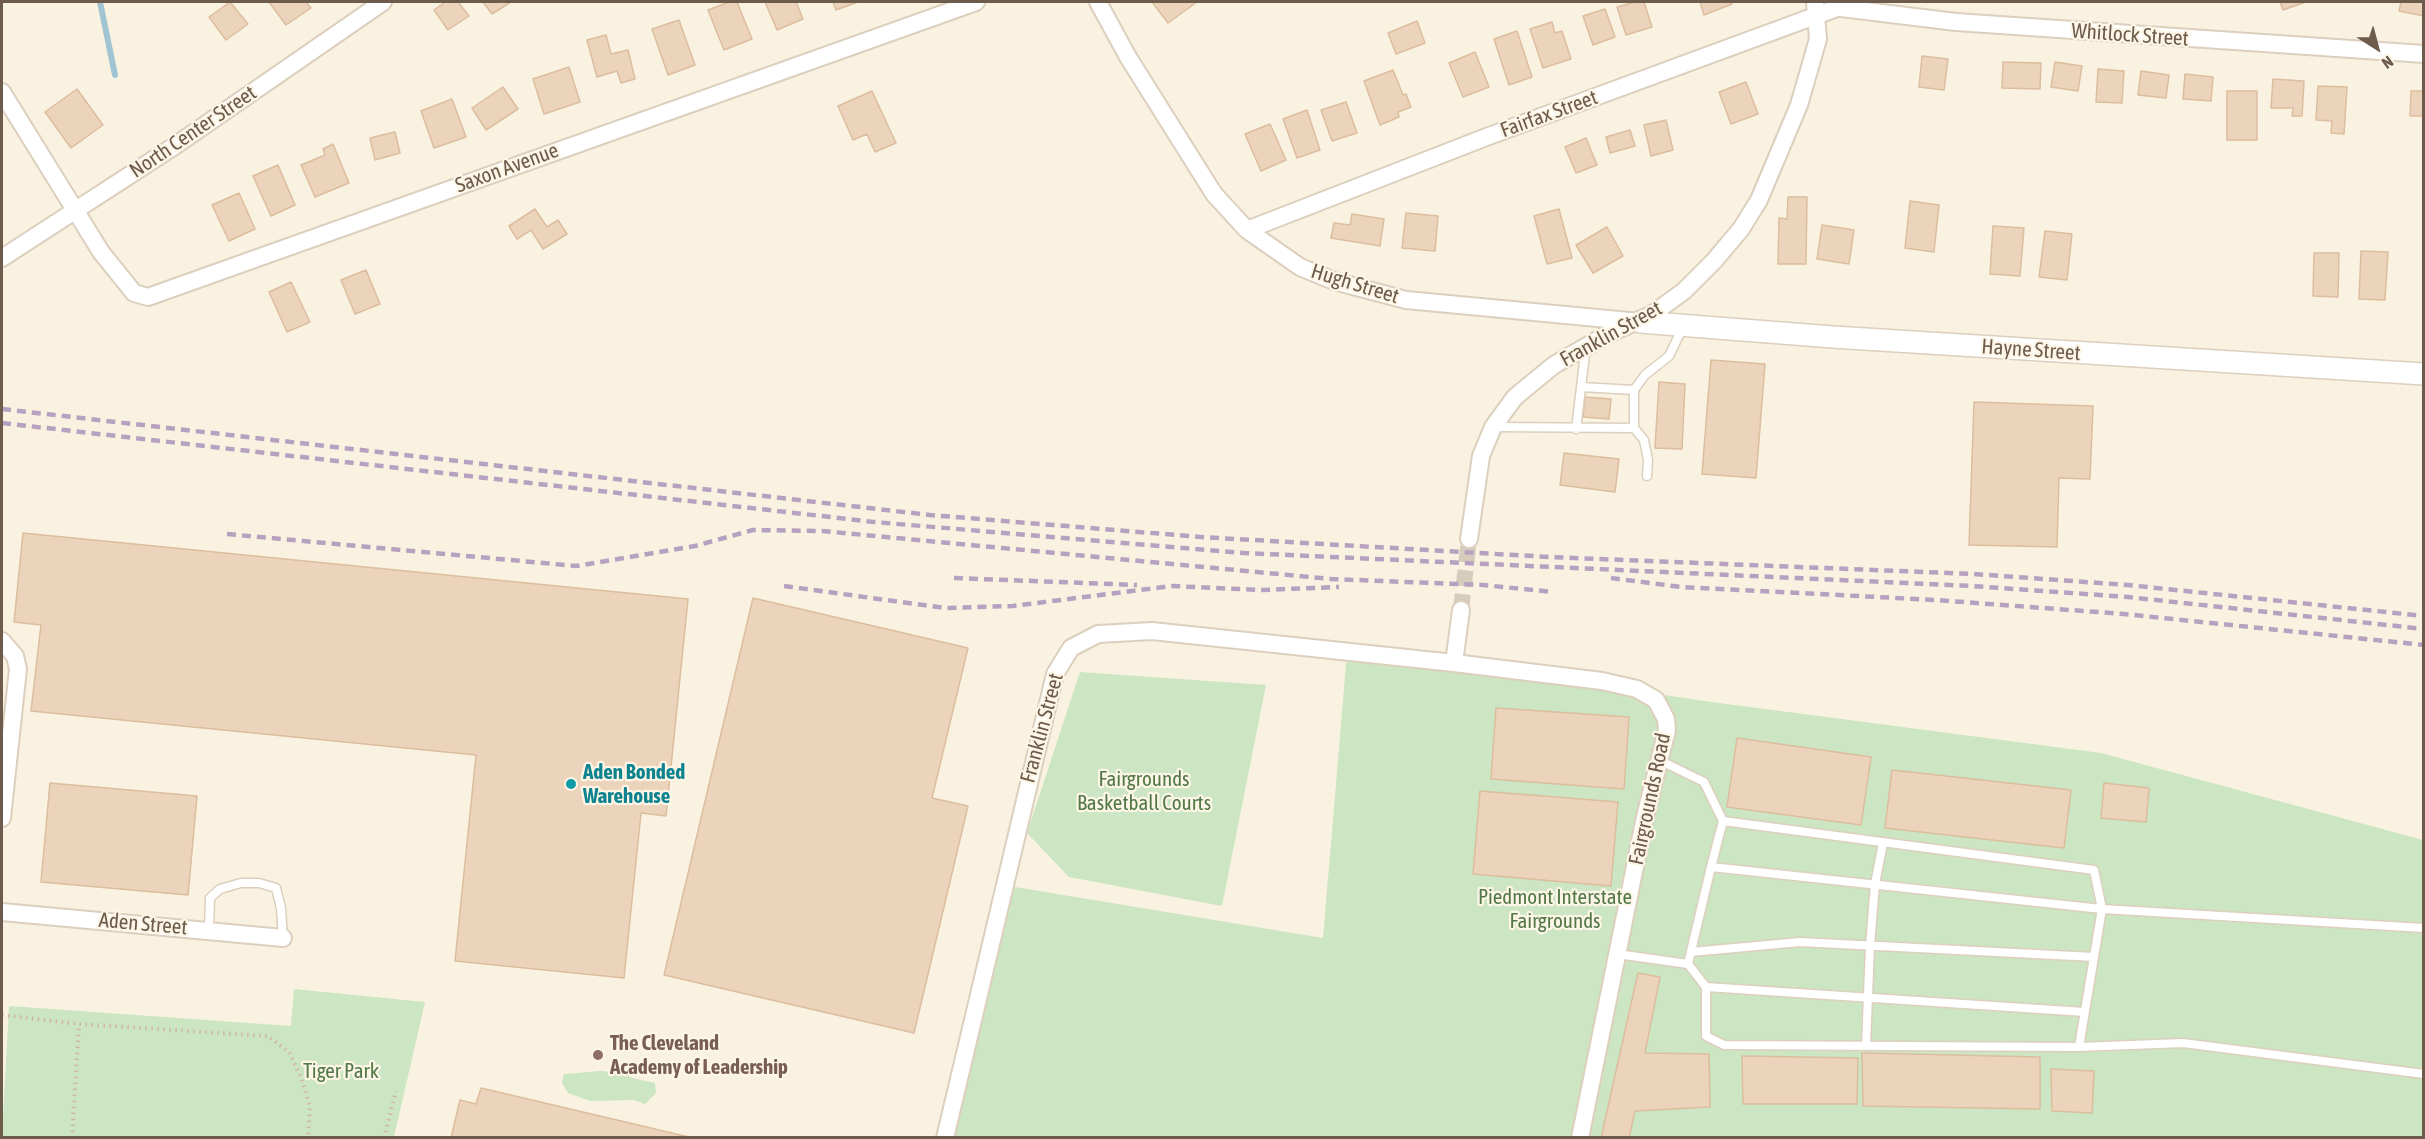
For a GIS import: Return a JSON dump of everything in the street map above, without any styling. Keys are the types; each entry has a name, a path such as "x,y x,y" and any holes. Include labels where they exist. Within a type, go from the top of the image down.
{"street":[{"name":"North Center Street","path":"2,258 176,146 383,2"},
{"name":"Saxon Avenue","path":"2,92 101,252 134,293 148,297 976,2"},
{"name":"Hugh Street","path":"1098,2 1128,57 1214,194 1247,230 1300,267 1370,293 1406,300 1640,322"},
{"name":"Fairfax Street","path":"1247,230 1817,8 1837,7 1853,2"},
{"name":"Whitlock Street","path":"1837,7 1967,23 2424,54"},
{"name":"Franklin Street","path":"1469,539 1481,456 1493,427 1515,397 1529,384 1586,346 1608,334 1640,322 1684,291 1741,229 1759,200 1799,105 1818,39 1817,8"},
{"name":"Hayne Street","path":"1640,322 1833,337 2424,374"},
{"path":"1454,663 1461,610"},
{"name":"Franklin Street","path":"945,1137 1055,674 1071,648 1098,634 1152,631 1454,663"},
{"path":"2,641 15,656 18,669 2,818"},
{"name":"Fairgrounds Road","path":"1454,663 1602,681 1647,693 1656,700 1666,719 1667,730 1617,954 1580,1137"},
{"name":"Aden Street","path":"2,912 209,930 284,939"}],"lane":[{"path":"1647,476 1644,440 1634,428 1634,390 1645,375 1669,356 1684,325"},
{"path":"1576,429 1586,346"},
{"path":"1581,387 1634,390"},
{"path":"1493,427 1634,428"},
{"path":"1659,760 1704,782 1723,821 1688,964"},
{"path":"1723,821 2094,870 2102,909 2079,1047"},
{"path":"1866,1046 1866,998 1875,884 1883,843"},
{"path":"1711,867 2102,909 2424,927"},
{"path":"209,930 210,898 220,889 241,883 260,883 276,888 281,908 284,939"},
{"path":"1691,951 1800,942 2094,957"},
{"path":"1617,954 1688,964 1706,987 1707,1036 1724,1045 2079,1047 2182,1043 2424,1074"},
{"path":"1706,987 2085,1012"}],"path":[{"path":"2,1016 79,1024 268,1036 289,1053 301,1077 310,1107 308,1137"},
{"path":"72,1137 79,1024"},
{"path":"384,1137 396,1091"}],"green space":[{"name":"Piedmont Interstate Fairgrounds","path":"1347,653 1454,663 1704,701 2101,753 2423,840 2423,1137 945,1138 1003,885 1323,938"},
{"name":"Fairgrounds Basketball Courts","path":"1080,672 1266,685 1222,906 1069,877 1027,833"},
{"name":"Tiger Park","path":"294,989 425,1002 394,1137 2,1137 9,1006 291,1026"},
{"path":"600,1071 623,1073 632,1078 655,1083 656,1093 645,1104 634,1100 590,1101 568,1093 562,1083 564,1074"}],"building":[{"path":"230,2 248,24 226,40 209,17"},
{"path":"269,2 306,2 311,8 286,25"},
{"path":"445,2 458,2 469,16 448,30 434,10"},
{"path":"483,2 511,2 492,14"},
{"path":"729,2 737,2 752,39 724,50 708,10"},
{"path":"765,2 796,2 803,19 777,30"},
{"path":"833,2 858,2 836,10"},
{"path":"1152,2 1197,2 1168,23"},
{"path":"1644,2 1652,27 1626,35 1617,7"},
{"path":"1700,2 1731,2 1732,4 1704,15"},
{"path":"2280,2 2306,2 2283,10"},
{"path":"2401,2 2424,2 2424,16 2399,11"},
{"path":"1605,9 1615,37 1593,45 1583,16"},
{"path":"679,20 695,65 668,75 652,29"},
{"path":"1417,21 1425,43 1396,54 1388,33"},
{"path":"1552,22 1555,33 1562,31 1571,59 1543,68 1530,29"},
{"path":"1517,31 1532,77 1509,85 1494,39"},
{"path":"606,35 611,54 628,50 635,79 621,83 617,71 597,77 587,40"},
{"path":"1475,52 1489,87 1463,97 1449,63"},
{"path":"1922,56 1948,59 1944,90 1919,87"},
{"path":"2003,62 2041,63 2040,89 2002,88"},
{"path":"2055,62 2082,66 2078,91 2051,87"},
{"path":"569,67 580,102 544,114 533,79"},
{"path":"2098,69 2124,71 2122,103 2096,102"},
{"path":"1393,70 1403,95 1406,94 1411,107 1398,112 1399,117 1380,125 1364,81"},
{"path":"2141,71 2169,75 2166,98 2138,95"},
{"path":"2185,74 2213,77 2211,101 2183,99"},
{"path":"2273,79 2304,81 2302,116 2292,116 2293,108 2271,108"},
{"path":"1746,82 1758,114 1731,124 1719,92"},
{"path":"2318,86 2347,87 2344,134 2331,133 2332,121 2316,120"},
{"path":"503,87 518,109 486,130 472,108"},
{"path":"77,89 103,125 71,148 45,112"},
{"path":"872,91 896,143 875,152 867,134 853,140 838,106"},
{"path":"2227,91 2257,91 2257,140 2227,140"},
{"path":"2411,91 2424,91 2424,116 2410,116"},
{"path":"452,99 466,137 434,148 421,111"},
{"path":"1346,102 1357,133 1332,141 1321,110"},
{"path":"1307,110 1320,150 1297,158 1283,119"},
{"path":"1666,120 1673,150 1651,156 1644,125"},
{"path":"1270,124 1286,160 1261,171 1245,134"},
{"path":"1630,130 1635,146 1610,153 1606,137"},
{"path":"395,132 400,153 375,160 370,138"},
{"path":"1586,138 1597,165 1576,173 1565,147"},
{"path":"333,144 349,183 315,197 301,165 325,155 323,149"},
{"path":"278,165 295,205 271,216 253,176"},
{"path":"239,193 255,229 229,241 212,205"},
{"path":"1788,197 1807,197 1806,264 1778,264 1779,218 1787,219"},
{"path":"1910,201 1939,205 1934,252 1905,248"},
{"path":"535,209 547,227 558,220 567,234 543,249 531,230 517,239 509,226"},
{"path":"1559,209 1572,258 1547,264 1534,216"},
{"path":"1406,213 1438,216 1435,251 1402,248"},
{"path":"1352,214 1384,219 1380,246 1331,238 1334,223 1350,225"},
{"path":"1822,225 1854,230 1849,264 1817,259"},
{"path":"1993,226 2024,228 2020,276 1990,274"},
{"path":"1607,227 1623,256 1593,273 1576,245"},
{"path":"2045,231 2072,234 2067,280 2039,277"},
{"path":"2361,251 2388,252 2385,300 2359,299"},
{"path":"2314,253 2339,253 2338,297 2313,296"},
{"path":"366,270 380,304 355,314 341,280"},
{"path":"291,282 310,322 287,332 269,292"},
{"path":"1711,360 1765,364 1756,478 1702,474"},
{"path":"1659,382 1685,384 1682,449 1655,448"},
{"path":"1585,397 1611,399 1609,419 1583,417"},
{"path":"1974,402 2093,406 2090,479 2059,478 2057,547 1969,545"},
{"path":"1564,453 1619,459 1615,492 1560,485"},
{"name":"Aden Bonded Warehouse","path":"23,533 688,599 666,816 641,813 624,978 455,961 476,755 31,711 41,625 14,622"},
{"path":"753,598 968,648 932,798 968,806 914,1033 664,975"},
{"path":"1496,708 1629,717 1624,789 1491,779"},
{"path":"1737,738 1871,757 1861,825 1727,807"},
{"path":"1892,770 2071,790 2064,848 1885,828"},
{"path":"50,783 197,796 188,895 41,882"},
{"path":"2104,783 2149,788 2146,822 2101,818"},
{"path":"1480,791 1618,802 1611,886 1473,874"},
{"path":"1638,973 1660,977 1645,1053 1709,1054 1710,1107 1635,1111 1629,1138 1601,1138"},
{"path":"1862,1053 2040,1057 2040,1109 1863,1106"},
{"path":"1742,1056 1858,1058 1857,1104 1743,1104"},
{"path":"2051,1069 2094,1071 2092,1113 2052,1111"},
{"path":"481,1088 689,1137 451,1138 460,1100 476,1104"}],"waterway":[{"path":"100,2 115,75"}],"tunnel":[{"path":"1461,610 1469,539"}],"railway":[{"path":"2,409 930,515 1201,537 1549,557 1974,574 2128,585 2424,616"},
{"path":"2,423 874,522 1244,553 1972,586 2128,597 2424,629"},
{"path":"227,534 576,566 695,546 753,530 822,531 1331,579 1483,585 1553,592"},
{"path":"954,578 1137,585"},
{"path":"1611,578 1681,587 1936,600 2124,614 2424,645"},
{"path":"784,586 945,608 1013,606 1172,586 1261,590 1339,587"}],"place":[{"name":"Aden Bonded Warehouse","path":"571,784"},
{"name":"The Cleveland Academy of Leadership","path":"598,1055"}]}
